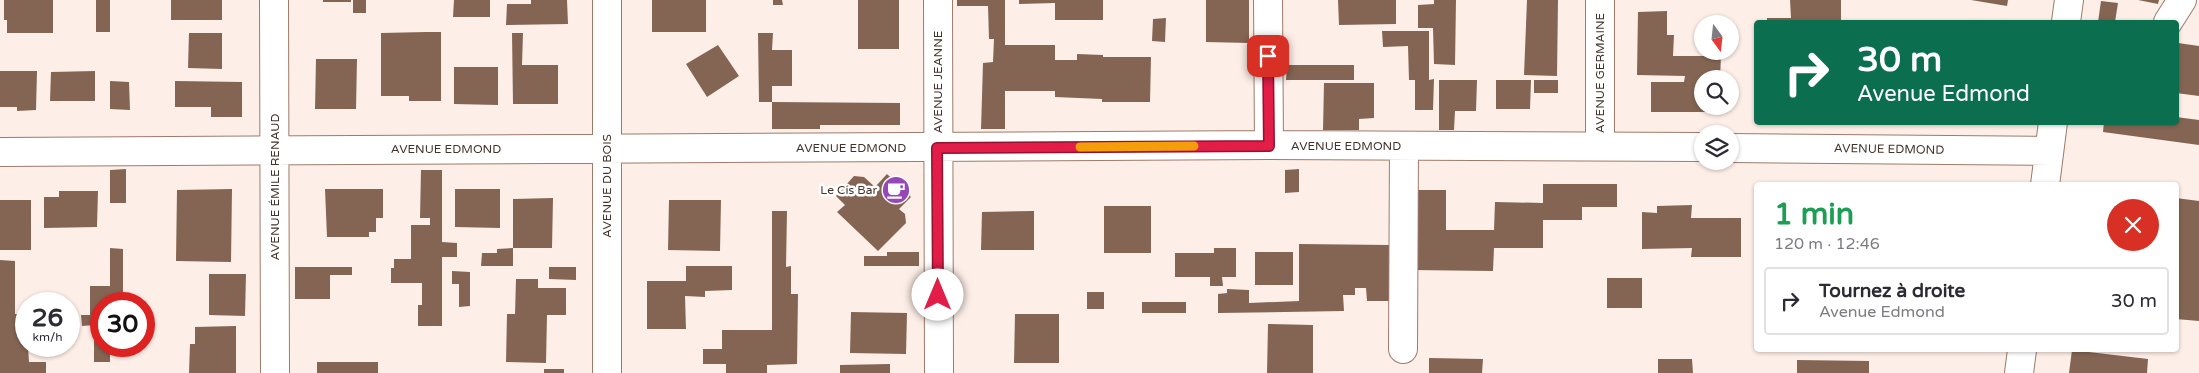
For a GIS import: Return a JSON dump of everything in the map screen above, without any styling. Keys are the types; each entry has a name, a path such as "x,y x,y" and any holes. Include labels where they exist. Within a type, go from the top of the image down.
{"street":[{"name":"AVENUE ÉMILE RENAUD","path":"274,0 275,373"},
{"name":"AVENUE DU BOIS","path":"607,0 607,373"},
{"name":"AVENUE JEANNE","path":"938,0 939,373"},
{"path":"1268,0 1269,146"},
{"name":"AVENUE GERMAINE","path":"1600,0 1600,146"},
{"path":"2066,20 2069,0"},
{"path":"2169,20 2182,0"},
{"path":"2045,182 2053,125"},
{"name":"AVENUE EDMOND","path":"0,152 1269,146 1694,147"},
{"path":"1403,349 1404,146"},
{"name":"AVENUE EDMOND","path":"1739,148 2049,151"},
{"path":"2019,373 2022,352"}],"building":[{"path":"4,0 53,0 53,33 7,33 7,20 4,20"},
{"path":"96,0 110,0 110,32 96,32"},
{"path":"171,0 222,0 222,20 171,20"},
{"path":"323,0 351,0 351,2 323,2"},
{"path":"353,0 366,0 366,13 353,13"},
{"path":"454,0 490,0 490,17 453,17"},
{"path":"531,0 567,0 568,24 506,25 507,4 531,4"},
{"path":"652,0 706,0 706,32 652,32"},
{"path":"773,0 782,0 783,5 773,5"},
{"path":"858,0 899,0 899,49 858,49"},
{"path":"957,0 1005,0 1005,45 1055,45 1055,60 1077,60 1077,54 1103,55 1103,57 1151,57 1150,102 1102,102 1102,99 1055,97 1055,91 1005,91 1005,129 981,129 983,63 993,62 994,39 989,39 988,6 957,6"},
{"path":"1019,0 1103,0 1103,20 1055,20 1055,3 1019,4"},
{"path":"1206,0 1249,0 1249,43 1206,42"},
{"path":"1338,0 1396,0 1396,24 1339,25"},
{"path":"1434,0 1456,0 1455,65 1434,64 1433,28 1418,28 1418,5 1434,4"},
{"path":"1527,0 1558,0 1557,76 1524,75"},
{"path":"1790,0 1841,0 1841,20 1767,20 1767,18 1791,18"},
{"path":"1971,0 2008,0 2007,6"},
{"path":"2138,0 2159,0 2158,4"},
{"path":"2101,1 2118,3 2115,20 2098,20"},
{"path":"1667,11 1667,35 1674,35 1673,56 1694,56 1694,60 1721,60 1720,70 1694,70 1694,112 1651,112 1651,82 1684,82 1685,76 1637,75 1638,12"},
{"path":"1166,18 1165,42 1152,41 1153,19"},
{"path":"1382,31 1429,31 1429,80 1434,79 1433,110 1415,110 1415,80 1409,80 1408,46 1383,47"},
{"path":"441,32 441,101 409,101 409,96 381,96 381,33"},
{"path":"189,33 222,33 222,69 188,68"},
{"path":"512,33 523,33 522,65 558,65 558,104 513,104"},
{"path":"758,33 773,33 772,50 792,50 792,86 772,86 772,102 759,102"},
{"path":"2179,43 2199,46 2199,96 2179,93"},
{"path":"718,45 739,76 707,97 686,64"},
{"path":"316,59 357,59 356,109 315,109"},
{"path":"1287,65 1354,65 1354,80 1286,80"},
{"path":"454,67 498,67 498,105 454,104"},
{"path":"0,71 37,71 36,110 17,111 17,107 0,107"},
{"path":"95,71 95,101 50,101 51,72"},
{"path":"1439,80 1477,80 1476,111 1455,111 1454,130 1439,130"},
{"path":"1496,80 1531,80 1530,109 1496,109"},
{"path":"1534,80 1558,80 1558,93 1534,93"},
{"path":"110,81 129,82 130,110 110,109"},
{"path":"175,81 242,82 242,117 211,117 211,107 175,107"},
{"path":"1324,83 1374,83 1374,118 1359,119 1359,130 1323,130"},
{"path":"772,102 900,103 900,125 820,125 820,129 772,129"},
{"path":"2179,117 2199,120 2199,145 2103,132 2104,125 2179,125"},
{"path":"126,169 126,203 110,203 110,170"},
{"path":"1299,169 1299,192 1285,193 1285,170"},
{"path":"421,170 442,170 442,242 457,243 457,257 442,257 442,326 418,326 418,305 422,305 422,283 391,283 391,268 394,268 394,259 411,259 411,225 430,225 430,218 420,218"},
{"path":"887,174 911,197 899,209 905,214 906,223 878,251 837,212 845,205 836,196 854,176 864,177 875,187"},
{"path":"1543,184 1617,184 1617,207 1582,207 1582,220 1543,220 1543,248 1494,248 1493,271 1411,270 1412,190 1446,190 1446,230 1494,230 1495,202 1543,203"},
{"path":"232,189 231,262 176,261 177,190"},
{"path":"325,189 383,189 383,218 376,218 376,232 369,232 369,237 327,237"},
{"path":"455,189 500,189 500,228 455,227"},
{"path":"59,191 98,191 97,227 44,228 44,197 59,197"},
{"path":"553,198 552,248 513,248 513,199"},
{"path":"2179,198 2199,201 2199,321 2179,319"},
{"path":"0,200 31,200 31,250 0,250"},
{"path":"669,200 721,200 720,251 668,250"},
{"path":"1692,205 1691,218 1741,218 1741,257 1691,257 1692,248 1642,249 1642,212 1657,213 1657,206"},
{"path":"1104,206 1151,206 1151,253 1104,253"},
{"path":"772,211 787,211 786,267 791,266 791,294 798,294 797,364 767,365 767,373 726,373 726,364 703,364 703,349 722,349 722,330 772,330"},
{"path":"1034,211 1034,250 981,250 982,212"},
{"path":"1299,244 1390,245 1390,301 1367,301 1366,288 1355,288 1355,295 1343,295 1344,311 1218,313 1218,294 1227,293 1227,289 1249,290 1249,303 1299,301"},
{"path":"110,248 123,249 123,292 90,292 90,286 110,286"},
{"path":"513,248 513,266 481,266 482,253 497,253 497,249"},
{"path":"1214,248 1236,248 1236,277 1222,277 1223,286 1210,286 1210,277 1175,277 1175,253 1214,253"},
{"path":"887,252 919,252 919,266 864,266 864,256 887,256"},
{"path":"1255,252 1293,252 1293,285 1255,285"},
{"path":"0,260 15,261 15,357 29,357 29,362 46,362 46,373 0,373"},
{"path":"686,266 732,266 732,290 705,291 705,297 685,296 686,329 647,329 647,281 686,281"},
{"path":"295,267 352,267 352,275 330,275 330,299 295,299"},
{"path":"549,267 576,267 576,280 549,279"},
{"path":"452,271 470,272 470,306 459,307 459,284 452,284"},
{"path":"209,274 246,274 245,316 209,315"},
{"path":"1607,278 1642,278 1642,308 1607,308"},
{"path":"516,279 538,279 538,288 566,288 566,315 547,315 546,363 506,362 507,314 515,314"},
{"path":"1087,292 1104,292 1104,309 1087,309"},
{"path":"1142,302 1186,302 1186,313 1142,313"},
{"path":"851,312 907,313 906,354 850,353"},
{"path":"1015,314 1059,314 1059,363 1014,363"},
{"path":"81,315 90,315 90,325 82,326"},
{"path":"1268,324 1313,325 1313,373 1267,373"},
{"path":"236,326 236,373 189,373 190,344 195,344 195,327"},
{"path":"2072,352 2089,352 2148,359 2147,373 2069,373"},
{"path":"94,357 110,357 110,362 94,362"},
{"path":"1429,358 1483,359 1482,373 1429,373"},
{"path":"1658,359 1692,359 1693,373 1658,373"},
{"path":"1797,360 1869,361 1869,373 1797,373"},
{"path":"317,362 378,362 378,373 317,373"},
{"path":"890,364 890,373 840,373 840,365"},
{"path":"544,369 564,369 564,373 544,373"}],"slow traffic":[{"path":"1080,147 1194,146"}],"place":[{"name":"Le Cis Bar","path":"896,190"}],"route":[{"path":"938,295 937,148 1269,146 1268,56"}]}
